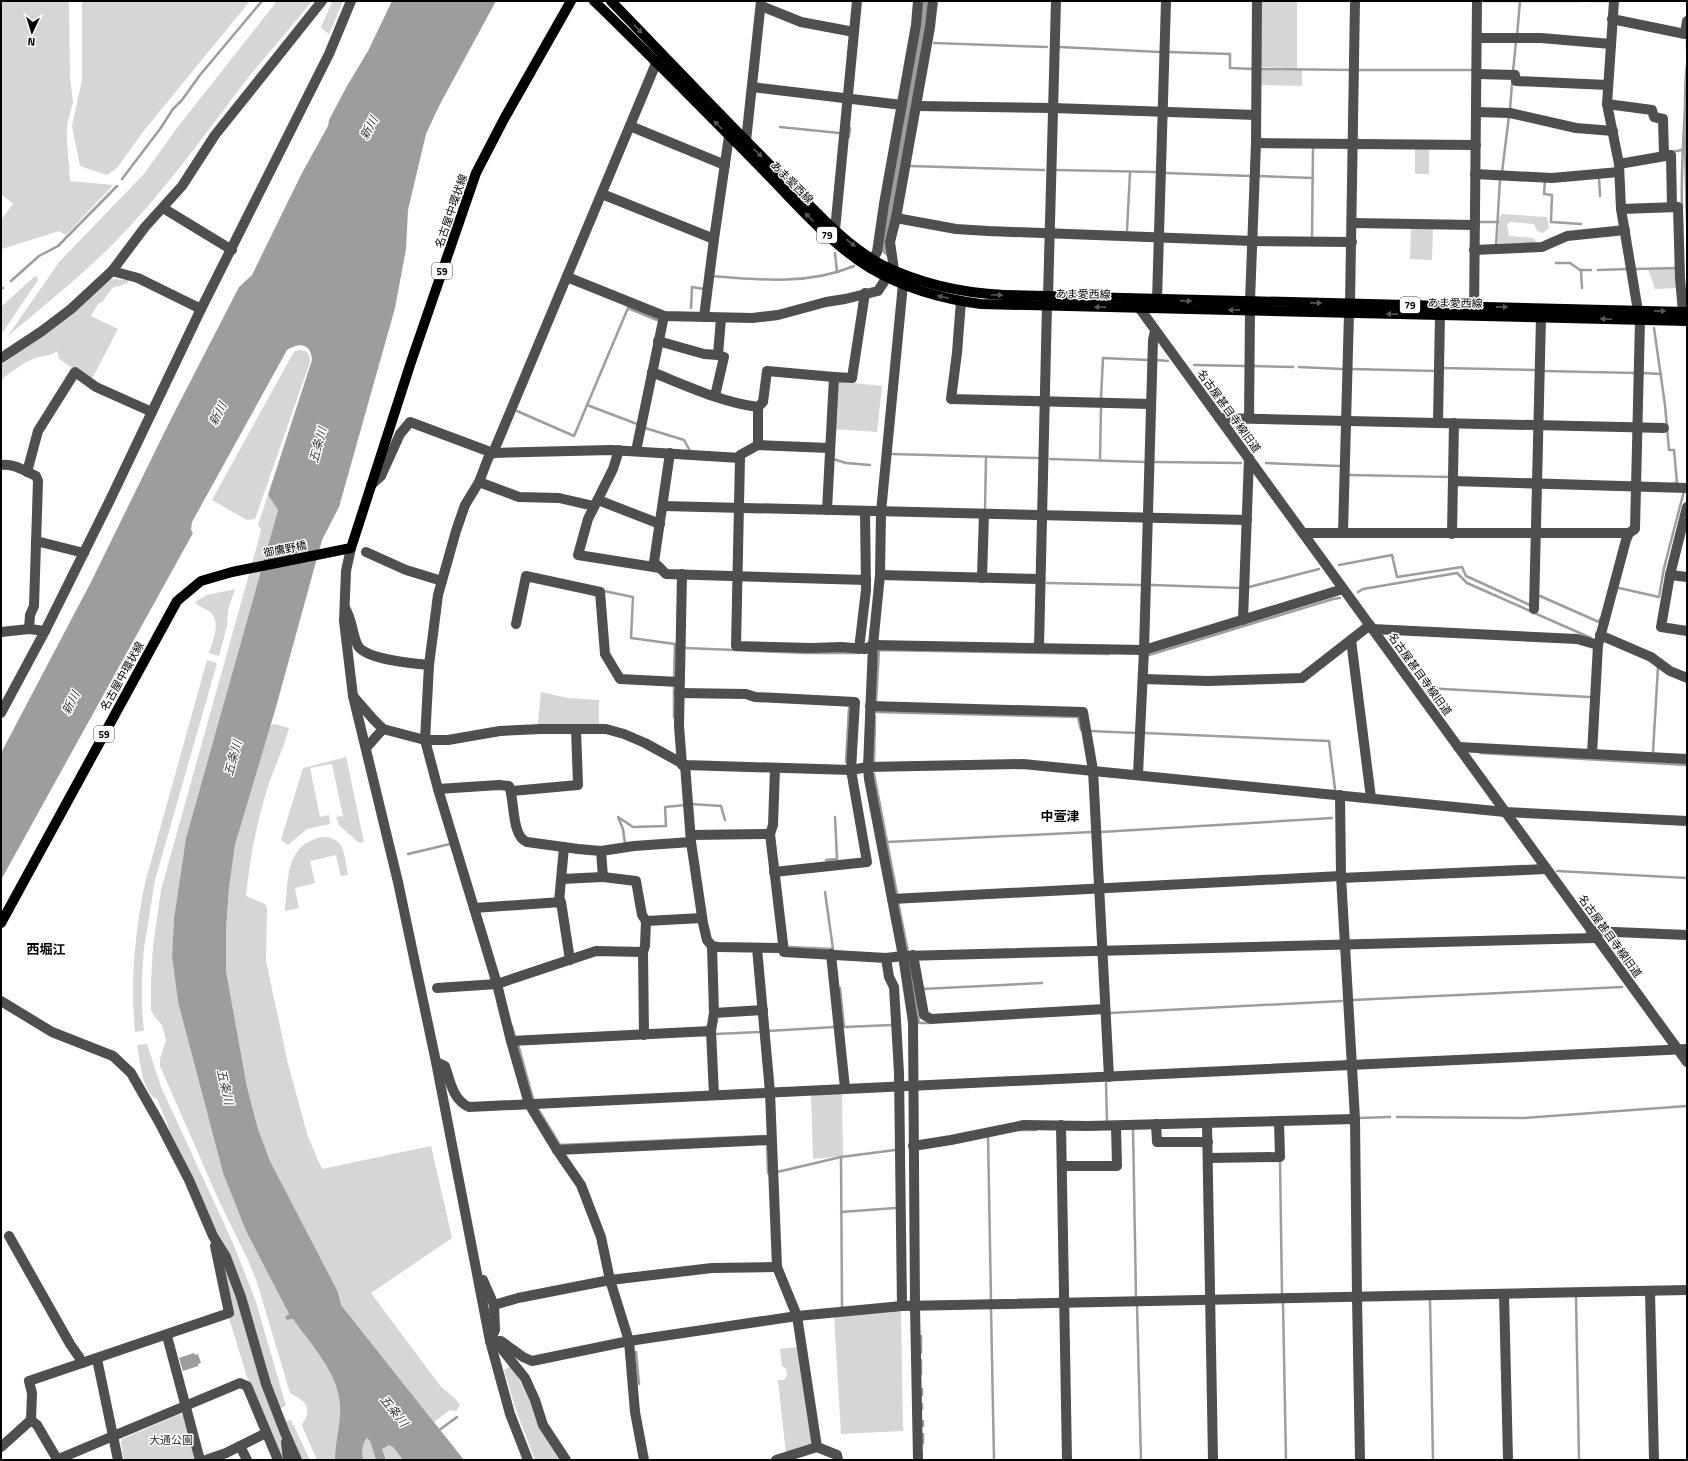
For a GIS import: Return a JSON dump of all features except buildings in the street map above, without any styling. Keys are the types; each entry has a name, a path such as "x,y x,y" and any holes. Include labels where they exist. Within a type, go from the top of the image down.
{"main road":[{"name":"名古屋中環状線","path":"346,549 371,485 411,362 476,173 504,119 571,1"},
{"name":"あま愛西線","path":"594,1 657,61 729,136 827,234 858,260 890,273 960,292 1047,301"},
{"name":"あま愛西線","path":"611,1 835,230 904,284 928,294 981,304 1047,301 1639,315"},
{"name":"あま愛西線","path":"1136,303 1157,300 1250,306"},
{"name":"あま愛西線","path":"1350,308 1440,315 1474,311 1542,317 1686,315"},
{"name":"御鷹野橋","path":"232,572 346,549"},
{"name":"名古屋中環状線","path":"1,923 177,601 201,582 232,572"}],"street":[{"path":"1,358 42,331 71,309 112,271 145,227 182,186 215,135 322,1"},
{"path":"1,713 45,631 84,553 202,309 324,65 351,1"},
{"path":"835,230 857,1"},
{"path":"873,259 877,252 884,204 916,25 918,1"},
{"path":"567,277 664,316 752,318 778,315 826,302 846,299 865,293 878,291 890,273 890,242 896,218 916,106 933,1"},
{"path":"1039,647 1056,1"},
{"path":"1157,300 1166,1"},
{"path":"1249,418 1250,306 1256,144 1257,1"},
{"path":"1342,533 1353,223 1355,1"},
{"path":"1474,311 1478,1"},
{"path":"1592,754 1599,640 1626,540 1629,533 1635,529 1639,315 1621,210 1619,168 1608,104 1614,1"},
{"path":"746,140 761,4 801,22 854,32"},
{"path":"1612,19 1684,34 1687,21"},
{"path":"1477,38 1541,38 1611,44"},
{"path":"644,1460 635,1412 629,1340 610,1280 601,1237 581,1185 557,1150 529,1104 497,984 438,790 425,740 429,665 438,596 456,531 465,505 479,482 489,456 493,453 657,61"},
{"path":"1477,74 1515,75 1516,81 1608,85"},
{"path":"752,87 902,105"},
{"path":"1608,104 1652,110 1654,117 1664,119 1664,156"},
{"path":"916,106 1053,108 1256,115"},
{"path":"1476,112 1510,113 1576,128 1613,131"},
{"path":"630,126 725,165"},
{"path":"704,317 729,136"},
{"path":"1256,144 1476,145"},
{"path":"1475,174 1552,178 1619,168 1671,155 1672,207"},
{"path":"602,194 714,239"},
{"path":"1621,210 1678,207 1680,278 1686,315"},
{"path":"163,208 232,250"},
{"path":"896,218 961,229 1049,234 1253,241 1352,242"},
{"path":"1353,223 1475,225"},
{"path":"1474,250 1542,247 1568,236 1625,230"},
{"path":"112,271 134,280 157,286 202,309"},
{"path":"904,284 881,512 880,575 873,644 868,779 892,899 924,1015 926,1018 931,1019 1105,1009"},
{"path":"758,445 758,407 763,402 767,371 852,378 865,293"},
{"path":"961,301 957,353 951,400 1151,404"},
{"name":"名古屋甚目寺線旧道","path":"1136,303 1546,869 1682,1049 1687,1062"},
{"path":"1438,422 1440,315"},
{"path":"636,451 664,316"},
{"path":"1534,609 1542,317"},
{"path":"718,355 721,318"},
{"path":"1138,774 1143,679 1153,340 1155,331"},
{"path":"658,341 704,354 724,357 715,396"},
{"path":"27,472 38,431 75,372 96,387 152,412"},
{"path":"652,372 742,405 758,407"},
{"path":"827,510 829,448 834,377"},
{"path":"1219,418 1664,428"},
{"path":"371,485 381,476 400,434 410,422 493,453 619,450 740,458"},
{"path":"1452,534 1454,423"},
{"path":"829,448 758,445 740,455 736,646 789,648 841,647 865,649 873,644 1144,650 1343,589"},
{"path":"619,450 613,469 584,530 578,555 660,568"},
{"path":"670,453 654,562 666,574 866,580"},
{"path":"1243,620 1249,458"},
{"path":"1,465 11,465 36,476 38,481 34,606 30,615 29,629"},
{"path":"1453,481 1687,488"},
{"path":"479,482 519,497 559,498 596,503 660,524"},
{"path":"663,506 1247,520"},
{"path":"1687,507 1684,525 1670,575 1661,627 1687,631"},
{"path":"858,649 866,580 865,511"},
{"path":"982,578 984,514"},
{"path":"1303,533 1629,533"},
{"path":"36,541 84,553"},
{"path":"346,549 344,606 346,642 354,696 398,882 436,1062 490,1341 510,1414 528,1460"},
{"path":"366,552 406,570 442,581"},
{"path":"682,574 679,726 691,839 702,918 707,940 712,946 718,948 783,948"},
{"path":"880,575 1040,579"},
{"path":"1670,575 1687,577"},
{"path":"516,624 526,576 600,592 605,654 620,679 679,682"},
{"path":"344,606 350,618 357,645 362,651 384,658 429,665"},
{"path":"1143,679 1208,681 1302,678 1351,640 1371,627 1599,640 1651,657 1670,671 1687,678"},
{"path":"1,632 29,629 45,631"},
{"path":"1351,640 1371,798"},
{"path":"679,693 746,694 755,697 855,702 850,770 867,862 774,872"},
{"path":"354,696 376,723 383,729 425,740 448,740 514,730 606,729 624,734 644,743 684,765 726,765 776,769 850,770 868,767 1023,764 1138,774 1505,812 1687,821"},
{"path":"870,706 1083,712 1093,770 1109,1077"},
{"path":"366,748 383,729"},
{"path":"512,791 578,785 576,729"},
{"path":"1458,747 1687,759"},
{"path":"776,769 773,825 770,834 784,952 886,958 908,956 1345,945 1594,934 1687,935"},
{"path":"438,790 499,784 509,786 512,791 515,817 520,838 527,842 564,847 601,850 691,839 770,834"},
{"path":"1340,795 1341,877 1355,1119 1360,1460"},
{"path":"564,847 559,902 561,902 570,960"},
{"path":"601,850 603,877"},
{"path":"892,899 1099,888 1546,869"},
{"path":"562,879 603,877 636,881 642,915 646,921 645,946 643,952 644,1034"},
{"path":"474,908 559,902"},
{"path":"646,921 702,918"},
{"path":"712,946 714,1013 711,1031 714,1095"},
{"path":"758,948 770,1092 777,1267 797,1316 817,1447"},
{"path":"437,988 497,984 596,951 643,952"},
{"path":"831,954 845,1088"},
{"path":"908,956 913,1022 913,1146 918,1460"},
{"path":"886,958 889,977 894,987 899,1087 902,1306"},
{"path":"1,1001 52,1032 112,1056 131,1073 153,1111 189,1180 213,1236 226,1257 241,1297 266,1384 284,1433 297,1460"},
{"path":"714,1013 763,1010"},
{"path":"511,1041 711,1031"},
{"path":"436,1062 445,1066 457,1098 463,1104 470,1106 845,1088 914,1087 1682,1049"},
{"path":"913,1146 1024,1125 1116,1126 1355,1119"},
{"path":"1208,1158 1280,1157 1279,1121"},
{"path":"1207,1123 1213,1460"},
{"path":"1156,1124 1156,1142 1208,1142"},
{"path":"1061,1125 1067,1460"},
{"path":"1062,1166 1117,1166 1116,1126"},
{"path":"557,1150 771,1140"},
{"path":"9,1236 70,1344 80,1357 82,1363"},
{"path":"1,1447 31,1420 32,1393 29,1381 167,1336 229,1313 213,1236"},
{"path":"494,1305 518,1298 610,1280 712,1268 777,1267"},
{"path":"478,1276 484,1282 494,1305 495,1330 490,1341"},
{"path":"490,1341 501,1341 523,1357 532,1361 629,1340 797,1316 902,1306 1687,1290"},
{"path":"1650,1291 1654,1460"},
{"path":"1504,1294 1508,1460"},
{"path":"167,1336 200,1460"},
{"path":"490,1341 502,1348 525,1378 535,1400 543,1425 566,1460"},
{"path":"97,1358 118,1460"},
{"path":"31,1420 37,1425 56,1460 240,1383 247,1386 278,1460"},
{"path":"206,1460 226,1453 266,1432"},
{"path":"284,1433 288,1460"},
{"path":"240,1446 247,1460"},
{"path":"776,1460 817,1447 838,1455 838,1460"}],"green space":[{"path":"1,1 69,1 70,78 73,102 67,125 70,181 113,185 66,235 59,231 2,249 1,220 13,204 1,194"},
{"path":"82,1 250,1 142,133 117,168 107,175 80,166 72,126 82,80"},
{"path":"277,1 312,1 244,83 164,187 130,226 87,269 7,337 60,261 144,174 177,128"},
{"path":"332,1 343,1 329,34 321,28"},
{"path":"1259,1 1297,1 1297,68 1259,67"},
{"path":"1260,69 1302,70 1302,86 1260,85"},
{"path":"1415,149 1429,149 1429,174 1415,174"},
{"path":"1502,214 1547,217 1549,228 1543,233 1537,231 1534,224 1510,222 1507,225 1509,236 1534,238 1536,243 1498,244 1499,218"},
{"path":"1411,227 1433,227 1432,260 1410,259"},
{"path":"1677,268 1678,288 1655,289 1648,269"},
{"path":"35,276 38,280 1,335 1,307"},
{"path":"110,279 128,280 128,283 112,288 102,302 98,304 91,316 118,329 90,380 59,359 57,351 29,361 16,368 1,380 1,365 40,337"},
{"path":"299,350 308,353 310,362 255,519 247,520 212,500 292,355 295,351"},
{"path":"835,381 882,386 877,432 833,429"},
{"path":"268,495 278,510 186,838 174,918 172,956 178,1002 223,1173 246,1231 289,1314 285,1318 287,1320 293,1319 315,1349 329,1370 338,1392 340,1411 335,1460 317,1460 302,1426 307,1415 307,1406 303,1401 290,1393 257,1282 220,1203 160,1066 160,1059 166,1040 162,1025 151,1010 153,947 161,890 260,535 261,529 258,525"},
{"path":"235,589 228,610 227,626 219,656 209,653 216,629 215,619 211,613 195,602 207,595"},
{"path":"207,660 217,663 155,880 144,948 142,1010 144,1031 135,1032 133,995 134,957 145,883"},
{"path":"541,692 568,698 599,700 599,724 538,724"},
{"path":"274,724 289,728 269,783 261,811 252,853 246,896 265,904 267,909 266,961 288,1064 308,1137 322,1169 431,1146 452,1238 371,1293 441,1387 455,1398 460,1405 456,1411 450,1410 434,1422 341,1305 338,1292 270,1161 258,1129 247,1087 226,971 226,930 229,888 235,845 270,726"},
{"path":"346,757 364,842 359,843 339,825 336,817 343,816 332,764 310,768 320,817 329,815 330,824 307,829 288,845 281,840 303,768"},
{"path":"322,837 336,840 340,844 348,875 341,876 336,855 310,861 315,883 295,888 299,908 285,911 288,876 295,856 301,848 310,841"},
{"path":"147,1044 161,1087 232,1241 256,1302 286,1406 278,1409 230,1260 170,1133 157,1099 152,1096 148,1090 142,1075 137,1045"},
{"path":"842,1093 843,1156 813,1159 811,1095"},
{"path":"222,1257 240,1306 281,1435 285,1460 281,1460 247,1377 229,1318 234,1317"},
{"path":"901,1309 903,1431 841,1434 834,1315"},
{"path":"797,1347 812,1446 786,1454 778,1380 784,1380 787,1375 786,1369 782,1366 780,1349"},
{"path":"511,1366 561,1460 535,1460 517,1413 504,1370"},
{"name":"大通公園","path":"180,1414 185,1416 196,1456 194,1460 124,1460 121,1443 122,1439"},
{"path":"291,1420 310,1460 301,1460 283,1422"},
{"path":"367,1438 370,1441 376,1460 363,1460 363,1445"},
{"path":"389,1445 393,1447 403,1460 386,1460 382,1448"}],"water":[{"path":"392,1 496,1 439,106 426,134 408,210 406,249 395,308 339,507 322,540 276,707 235,845 229,888 226,930 226,971 247,1087 258,1129 270,1161 338,1292 341,1305 464,1460 403,1460 393,1447 389,1445 382,1449 386,1460 376,1460 370,1441 367,1438 362,1451 363,1460 335,1460 340,1405 334,1381 322,1359 293,1319 287,1320 285,1317 289,1314 246,1231 223,1173 178,1002 172,956 174,918 186,838 278,510 268,495 312,360 311,354 307,347 300,345 291,347 287,350 192,522 191,530 193,533 1,880 1,753 91,582 170,421 239,287 252,275 302,173 328,126 329,120 368,51"},
{"path":"922,1 929,1 888,257 881,251"},
{"path":"194,1353 195,1355 198,1354 201,1363 198,1364 198,1366 183,1371 179,1358"}],"waterway":[{"path":"122,179 160,129 173,109 182,100 200,75 262,1"},
{"path":"1483,1 1581,1"},
{"path":"1517,36 1520,1"},
{"path":"1591,1 1610,1"},
{"path":"1687,40 1687,50"},
{"path":"1512,72 1516,41"},
{"path":"934,43 1047,47"},
{"path":"1060,47 1160,52"},
{"path":"1169,52 1230,54 1230,68 1254,69"},
{"path":"1682,207 1682,158 1687,65"},
{"path":"1260,69 1352,70"},
{"path":"1357,70 1472,70"},
{"path":"1510,110 1512,83"},
{"path":"1687,84 1685,148 1687,223"},
{"path":"1502,172 1509,116"},
{"path":"780,127 839,133"},
{"path":"849,137 850,128"},
{"path":"1312,236 1313,148"},
{"path":"1671,152 1682,150"},
{"path":"910,166 1044,170"},
{"path":"1056,170 1155,172"},
{"path":"1127,230 1130,173"},
{"path":"1165,173 1250,176"},
{"path":"1259,176 1313,178"},
{"path":"1599,177 1600,196"},
{"path":"1496,246 1500,179"},
{"path":"1545,180 1544,194 1552,195 1551,222 1581,224"},
{"path":"11,281 39,256 58,246 117,186"},
{"path":"1479,222 1498,222"},
{"path":"835,253 837,272"},
{"path":"1556,263 1570,263 1580,270 1591,270"},
{"path":"712,276 766,280 802,279 837,272 854,266"},
{"path":"1634,269 1677,268"},
{"path":"1598,270 1628,269"},
{"path":"1581,270 1582,288"},
{"path":"691,308 692,287 704,289"},
{"path":"517,411 574,436 628,308 657,320"},
{"path":"1654,328 1665,405 1669,450 1674,450 1677,483 1675,483"},
{"path":"1101,398 1103,358 1147,360"},
{"path":"1157,360 1168,361"},
{"path":"1194,365 1245,366"},
{"path":"1255,366 1293,367"},
{"path":"1299,367 1342,369"},
{"path":"1442,368 1537,370"},
{"path":"1352,369 1435,371"},
{"path":"1543,371 1636,373"},
{"path":"1642,373 1661,374"},
{"path":"587,405 637,424"},
{"path":"1100,460 1101,408"},
{"path":"645,428 684,440 690,451"},
{"path":"892,454 1038,458"},
{"path":"985,510 986,457"},
{"path":"833,459 846,463 870,465"},
{"path":"1050,459 1145,462"},
{"path":"1155,462 1241,463"},
{"path":"1266,463 1339,466"},
{"path":"1349,475 1450,477"},
{"path":"1619,588 1659,597 1664,568 1684,491"},
{"path":"1339,565 1392,555 1397,577 1462,567 1466,576 1530,605"},
{"path":"1249,587 1319,569"},
{"path":"1358,592 1363,589 1457,573 1467,583 1591,638"},
{"path":"1047,583 1140,585"},
{"path":"1152,585 1240,588"},
{"path":"604,591 633,597 631,638 675,644 674,678"},
{"path":"1540,596 1599,622 1600,619"},
{"path":"1149,655 1340,598"},
{"path":"685,648 807,653 856,653"},
{"path":"876,701 879,650 1109,654"},
{"path":"1653,752 1658,667"},
{"path":"674,685 674,717"},
{"path":"1425,688 1590,697"},
{"path":"846,762 849,708"},
{"path":"875,712 1078,717 1082,730"},
{"path":"874,762 875,716"},
{"path":"1090,731 1136,733"},
{"path":"1145,733 1329,741 1335,789"},
{"path":"1480,753 1687,765"},
{"path":"874,774 897,894"},
{"path":"691,804 721,806 725,820"},
{"path":"625,844 623,829 618,817 633,827 666,826 665,807 685,805"},
{"path":"826,860 837,859 835,817"},
{"path":"1101,832 1332,818"},
{"path":"887,842 1092,832"},
{"path":"408,854 450,844"},
{"path":"1557,871 1687,878"},
{"path":"788,947 833,949 825,892"},
{"path":"898,902 908,952"},
{"path":"909,961 919,1023 930,1023"},
{"path":"922,989 1042,983"},
{"path":"1353,1000 1622,987"},
{"path":"840,988 844,1027"},
{"path":"1110,1013 1342,1001"},
{"path":"844,1027 892,1025"},
{"path":"512,1026 515,1037"},
{"path":"768,1031 835,1027"},
{"path":"715,1034 760,1032"},
{"path":"518,1044 533,1099"},
{"path":"1106,1083 1107,1122"},
{"path":"1397,1117 1523,1118 1687,1106"},
{"path":"538,1109 560,1145 766,1136"},
{"path":"1359,1118 1390,1117"},
{"path":"1133,1128 1136,1297"},
{"path":"1021,1130 1036,1130"},
{"path":"988,1135 991,1300"},
{"path":"767,1144 768,1173"},
{"path":"777,1172 841,1157 895,1150"},
{"path":"841,1157 842,1307"},
{"path":"1280,1161 1282,1294"},
{"path":"841,1212 895,1208"},
{"path":"1576,1297 1579,1460"},
{"path":"1430,1299 1433,1460"},
{"path":"1283,1303 1286,1460"},
{"path":"1137,1305 1141,1460"},
{"path":"991,1309 994,1460"},
{"path":"921,1336 921,1353"},
{"path":"636,1352 639,1384"},
{"path":"921,1360 921,1374"},
{"path":"922,1389 922,1395"},
{"path":"922,1404 922,1409"},
{"path":"438,1431 457,1417"},
{"path":"923,1421 923,1426"},
{"path":"923,1434 923,1443"}],"district":[{"name":"中萱津","path":"1060,816"},
{"name":"西堀江","path":"46,949"}],"water label":[{"name":"新川","path":"369,128"},
{"name":"新川","path":"218,414"},
{"name":"五条川","path":"318,445"},
{"name":"新川","path":"71,703"},
{"name":"五条川","path":"233,758"},
{"name":"五条川","path":"225,1087"},
{"name":"五条川","path":"394,1411"}]}
